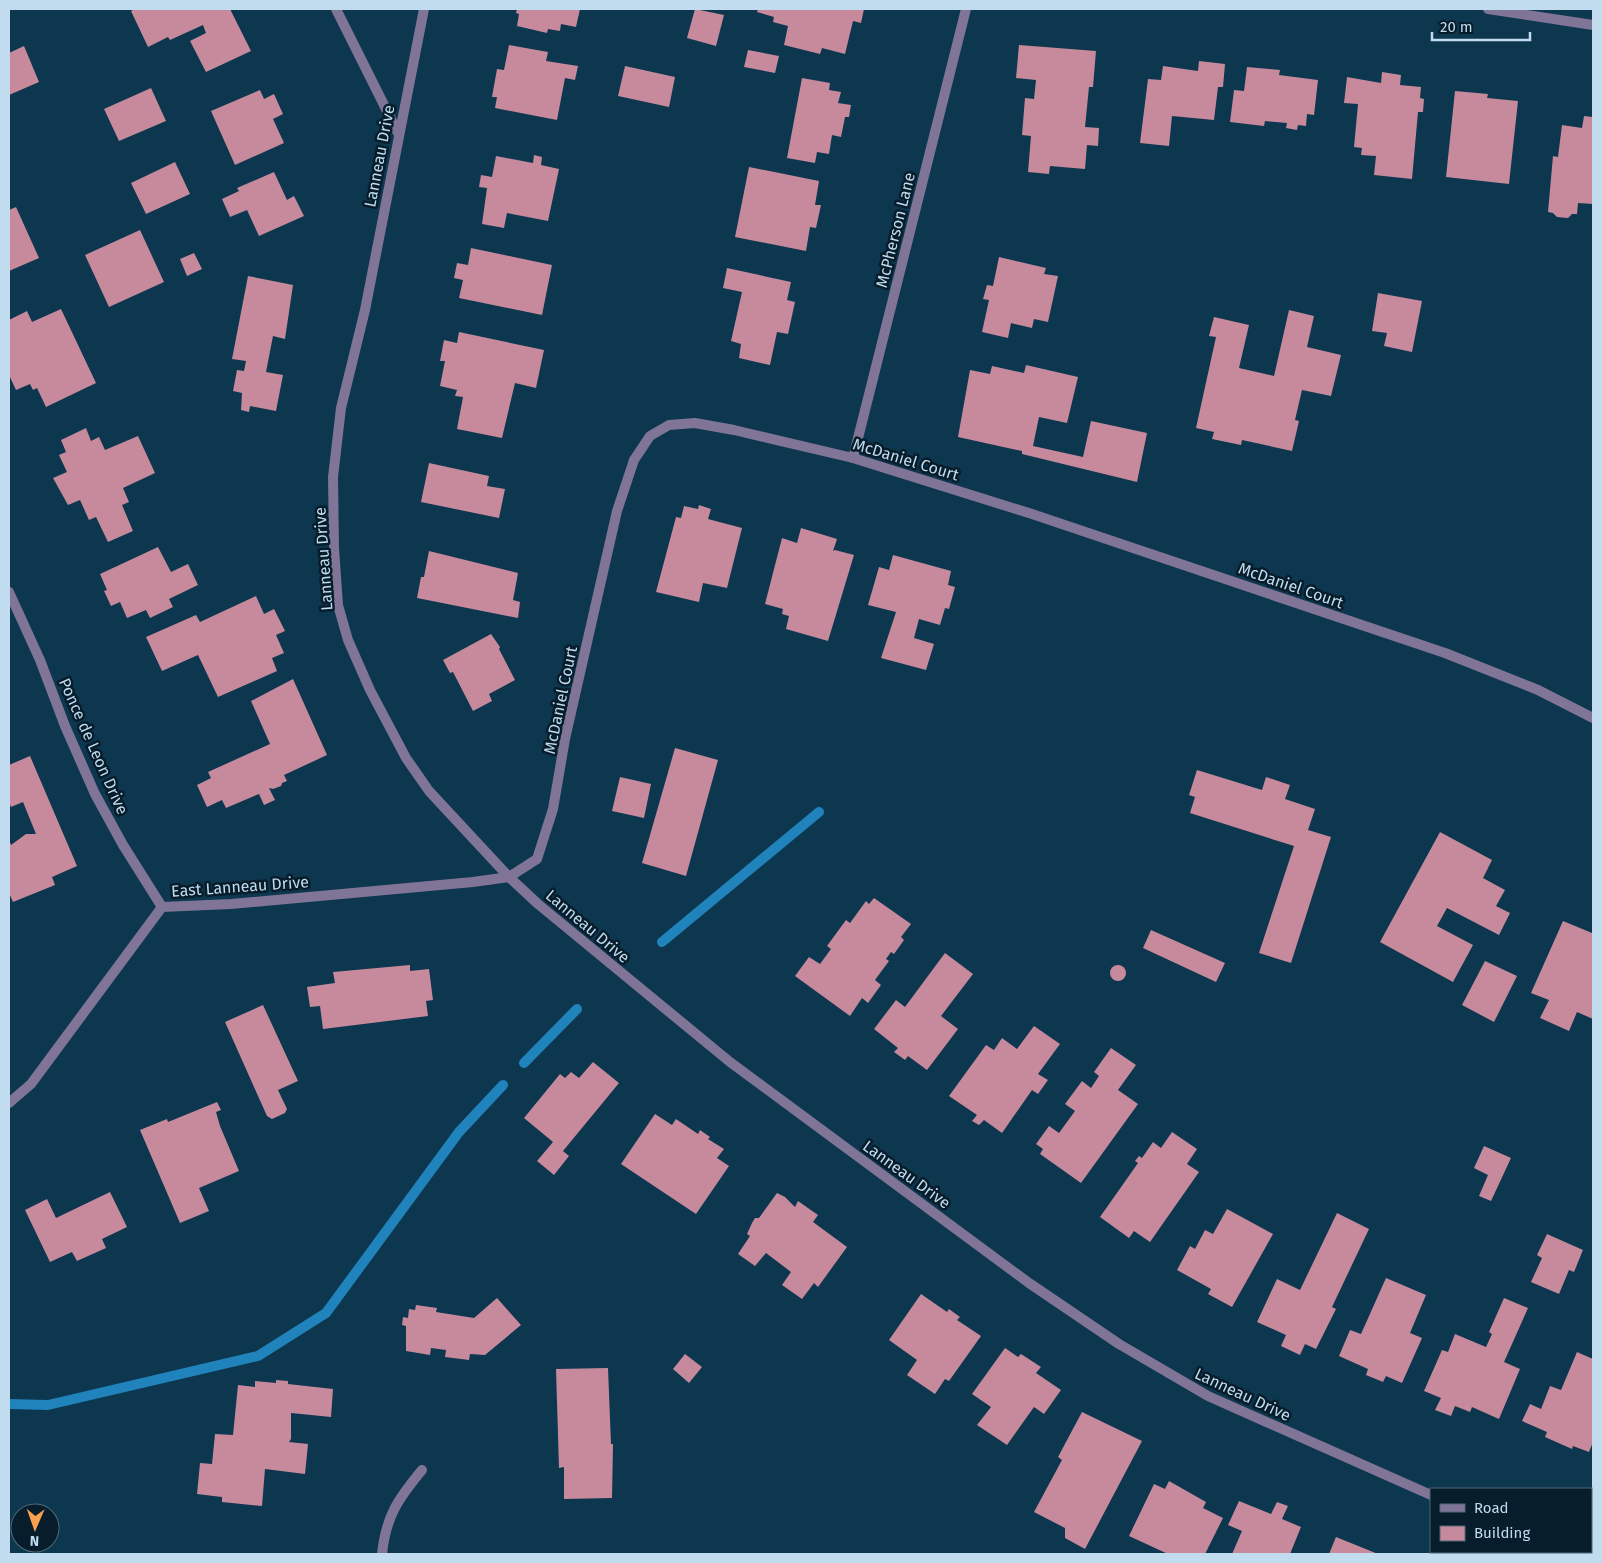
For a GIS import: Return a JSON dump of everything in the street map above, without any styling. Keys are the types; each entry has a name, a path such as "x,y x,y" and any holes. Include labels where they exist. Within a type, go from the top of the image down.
{"street":[{"path":"336,9 398,132"},
{"name":"Lanneau Drive","path":"424,9 398,132 365,310 341,408 333,478 334,548 338,605 348,640 370,690 406,758 429,790 508,877 538,904 730,1062 1029,1283 1119,1344 1208,1396 1430,1495"},
{"name":"McPherson Lane","path":"853,458 966,9"},
{"path":"1488,9 1593,25"},
{"name":"McDaniel Court","path":"508,877 537,859 554,809 565,739 617,511 634,460 650,436 670,425 695,423 734,430 853,458 1032,514 1445,653 1538,690 1593,718"},
{"name":"Ponce de Leon Drive","path":"9,592 40,660 65,726 95,794 123,845 162,907"},
{"name":"East Lanneau Drive","path":"9,1104 31,1084 162,907 231,904 473,882 508,877"},
{"path":"382,1554 384,1534 399,1498 422,1470"}],"building":[{"path":"135,9 230,9 251,51 206,72 190,41 206,33 203,25 170,40 168,37 148,47 131,11"},
{"path":"517,9 580,9 576,27 561,24 560,31 548,29 547,33 517,26 519,14 516,13"},
{"path":"695,9 724,15 716,46 687,38"},
{"path":"758,9 864,9 861,23 853,21 845,54 822,48 820,54 784,45 788,26 773,22 774,17 757,12"},
{"path":"509,45 548,52 546,61 578,66 575,80 565,78 557,120 495,108 497,97 492,97 497,69 504,70"},
{"path":"1019,45 1096,51 1093,87 1089,87 1085,127 1099,128 1098,146 1087,145 1085,169 1050,166 1049,174 1028,172 1031,136 1022,135 1025,98 1034,99 1036,80 1016,78"},
{"path":"24,46 39,82 9,95 9,53"},
{"path":"748,50 779,56 775,73 744,67"},
{"path":"1199,61 1225,64 1223,87 1218,87 1214,120 1172,116 1169,146 1140,143 1148,79 1161,80 1163,66 1198,71"},
{"path":"625,66 675,77 669,107 618,96"},
{"path":"1247,67 1280,70 1279,75 1318,80 1314,115 1307,114 1306,126 1298,125 1297,130 1286,128 1287,123 1265,121 1264,126 1230,122 1234,90 1244,91"},
{"path":"1382,72 1401,75 1400,85 1421,87 1420,98 1424,99 1423,112 1418,112 1412,179 1374,175 1376,156 1361,155 1362,148 1354,147 1358,104 1344,103 1347,77 1381,83"},
{"path":"802,78 830,83 829,90 841,92 838,103 851,105 849,117 845,117 841,137 832,135 829,154 817,152 815,163 787,158"},
{"path":"151,88 166,121 119,141 104,109"},
{"path":"260,90 264,99 274,94 283,114 273,119 284,143 235,165 211,111"},
{"path":"1455,91 1488,94 1487,98 1518,101 1509,184 1446,177"},
{"path":"1584,116 1593,117 1593,204 1578,203 1577,214 1572,214 1568,218 1557,217 1553,213 1548,212 1553,156 1558,157 1562,125 1582,128"},
{"path":"534,155 542,157 541,165 559,169 548,221 507,213 504,228 482,224 487,188 479,187 481,175 492,177 496,156 533,163"},
{"path":"175,162 190,194 146,214 131,183"},
{"path":"749,167 819,181 815,205 821,205 816,228 810,227 806,251 735,237"},
{"path":"274,172 287,200 294,196 304,216 259,236 247,210 230,217 222,199 239,191 237,188"},
{"path":"16,207 39,258 9,271 9,210"},
{"path":"140,230 164,282 109,307 85,255"},
{"path":"471,248 552,265 542,315 459,298 463,280 454,278 457,263 468,265"},
{"path":"194,253 202,269 187,276 180,259"},
{"path":"999,257 1046,268 1044,274 1058,276 1048,322 1034,319 1032,328 1011,323 1008,338 982,332 989,300 983,299 987,285 993,286"},
{"path":"727,268 791,282 787,300 795,302 788,334 777,332 770,365 739,358 741,344 731,341 742,292 723,288"},
{"path":"248,276 293,285 285,339 273,336 266,372 283,375 276,411 250,406 249,412 241,410 242,393 233,391 237,370 244,371 246,361 232,359"},
{"path":"1378,293 1422,301 1412,352 1384,346 1387,333 1372,331"},
{"path":"61,309 96,383 46,407 37,388 33,390 30,384 16,390 9,375 9,320 27,311 32,322"},
{"path":"1289,310 1314,316 1307,347 1341,355 1331,396 1302,390 1295,420 1299,421 1292,451 1242,440 1241,445 1212,439 1214,432 1196,428 1216,337 1209,336 1214,317 1249,325 1239,368 1274,376"},
{"path":"459,332 544,350 536,388 515,383 502,438 457,429 463,397 455,396 457,390 440,386 445,361 440,361 444,340 457,343"},
{"path":"1026,365 1078,377 1067,423 1039,417 1033,446 1083,457 1091,421 1147,433 1137,482 1022,454 1022,451 958,437 970,370 990,374 992,366 1024,373"},
{"path":"86,428 91,441 99,437 105,450 138,436 155,473 123,488 129,502 122,505 133,531 108,542 96,517 89,520 80,500 68,505 53,478 67,472 59,455 66,452 61,440"},
{"path":"429,463 489,476 487,486 505,489 499,518 421,502"},
{"path":"699,505 711,509 708,519 742,528 727,588 703,583 699,602 656,592 676,517 681,518 684,506 698,509"},
{"path":"801,528 837,539 833,551 854,555 828,641 786,629 789,616 782,614 783,609 765,604 782,538 797,543"},
{"path":"158,547 171,572 188,564 198,585 169,599 173,607 150,618 146,610 127,618 120,602 111,606 104,591 107,590 100,574"},
{"path":"429,551 518,573 513,600 520,602 518,618 417,598 421,577 424,577"},
{"path":"893,555 951,571 948,585 955,587 949,609 945,608 940,625 919,619 914,638 934,644 926,670 881,658 896,612 868,605 879,567 889,570"},
{"path":"256,596 264,614 274,609 285,631 276,635 284,653 272,658 277,671 218,697 198,655 162,671 146,637 196,615 200,622"},
{"path":"491,634 500,647 499,649 515,680 489,694 492,701 473,711 453,672 450,673 443,660"},
{"path":"293,679 327,755 284,775 287,781 282,783 281,786 273,789 269,788 275,800 264,805 259,794 226,808 222,800 207,807 197,785 211,778 208,772 270,744 251,701"},
{"path":"675,748 718,760 686,876 642,863"},
{"path":"30,756 77,866 52,877 55,885 13,902 9,893 9,839 11,845 26,834 36,834 23,802 11,807 9,802 9,765"},
{"path":"1197,770 1262,790 1266,777 1290,785 1285,799 1315,809 1308,830 1331,837 1291,963 1259,953 1294,846 1190,813 1195,797 1189,795"},
{"path":"620,777 651,784 644,818 612,811"},
{"path":"1440,832 1492,860 1483,878 1505,890 1496,906 1510,913 1499,935 1447,908 1437,926 1473,945 1453,982 1380,942"},
{"path":"874,898 911,924 901,937 904,940 894,954 891,952 886,959 889,961 875,980 881,985 868,1003 862,998 850,1016 795,976 809,957 820,964 831,949 827,946 846,920 850,923 866,901 869,904"},
{"path":"1563,921 1592,933 1593,930 1593,1019 1577,1012 1569,1031 1540,1018 1549,1000 1531,993"},
{"path":"1151,930 1225,963 1216,982 1143,948"},
{"path":"945,953 973,974 941,1016 958,1029 927,1070 908,1056 905,1060 894,1052 898,1048 874,1029 896,1000 905,1007"},
{"path":"1485,961 1517,976 1494,1022 1462,1005"},
{"path":"410,965 410,971 429,969 433,1000 426,1001 428,1016 323,1029 320,1006 310,1007 307,987 335,983 333,972"},
{"path":"1118,965 1124,967 1126,973 1124,979 1118,981 1112,979 1110,973 1112,967"},
{"path":"263,1005 298,1081 278,1090 287,1109 285,1113 272,1119 267,1116 225,1022"},
{"path":"1034,1026 1060,1044 1038,1074 1048,1080 1038,1094 1032,1090 1002,1133 984,1120 979,1125 972,1121 977,1115 949,1096 986,1045 994,1050 1002,1038 1017,1049"},
{"path":"1111,1048 1136,1065 1118,1090 1138,1104 1081,1183 1040,1154 1043,1149 1036,1144 1049,1126 1059,1133 1075,1111 1065,1104 1082,1081 1091,1088 1099,1076 1094,1072"},
{"path":"593,1062 619,1083 563,1151 569,1156 554,1175 537,1161 553,1142 524,1118 560,1074 565,1078 571,1072 579,1078"},
{"path":"217,1102 221,1110 216,1112 220,1126 239,1171 199,1188 209,1211 180,1223 140,1130 167,1119 168,1122"},
{"path":"655,1114 672,1125 676,1119 698,1134 700,1130 710,1137 708,1139 724,1149 717,1158 729,1166 696,1214 621,1164"},
{"path":"1172,1132 1197,1149 1187,1164 1199,1172 1150,1242 1134,1231 1129,1238 1100,1217 1138,1163 1135,1161 1139,1156 1142,1158 1153,1142 1161,1148"},
{"path":"1484,1146 1511,1158 1491,1201 1479,1196 1488,1175 1474,1168"},
{"path":"110,1192 127,1227 102,1239 106,1248 77,1261 72,1252 50,1262 25,1210 47,1199 56,1218"},
{"path":"777,1193 785,1197 795,1207 798,1201 818,1215 813,1222 847,1247 818,1287 814,1283 802,1299 782,1285 791,1272 766,1253 755,1266 738,1254 750,1236 747,1234 755,1218 759,1218"},
{"path":"1227,1209 1273,1234 1232,1307 1208,1294 1211,1289 1177,1270 1190,1246 1195,1249 1205,1230 1213,1234"},
{"path":"1337,1213 1369,1229 1332,1307 1336,1309 1316,1349 1305,1344 1300,1355 1281,1346 1286,1335 1257,1322 1277,1279 1300,1290"},
{"path":"1547,1234 1583,1250 1574,1272 1569,1270 1559,1294 1531,1282 1542,1258 1537,1255"},
{"path":"1386,1278 1426,1295 1410,1333 1422,1338 1402,1383 1386,1376 1383,1382 1366,1375 1368,1369 1339,1356 1350,1330 1361,1334"},
{"path":"921,1294 947,1312 949,1309 960,1317 957,1320 981,1336 949,1381 945,1379 935,1394 907,1375 917,1360 889,1340"},
{"path":"497,1298 521,1325 485,1355 470,1354 469,1360 445,1357 446,1350 431,1348 430,1355 406,1351 406,1326 402,1325 403,1317 408,1318 409,1309 415,1310 416,1305 437,1308 436,1312 474,1318"},
{"path":"1504,1298 1528,1308 1504,1362 1520,1369 1499,1419 1472,1407 1470,1412 1455,1406 1451,1416 1435,1410 1441,1398 1424,1391 1442,1350 1448,1352 1455,1334 1486,1347 1492,1334 1489,1332"},
{"path":"1005,1348 1018,1357 1021,1354 1041,1367 1036,1373 1061,1390 1044,1414 1034,1407 1007,1445 977,1425 991,1407 972,1394"},
{"path":"1577,1352 1593,1359 1593,1442 1589,1452 1573,1446 1572,1449 1545,1437 1547,1432 1522,1421 1530,1404 1541,1409 1550,1386 1561,1390"},
{"path":"685,1354 702,1367 689,1383 673,1369"},
{"path":"608,1368 611,1444 613,1444 612,1498 564,1499 564,1467 559,1468 556,1369"},
{"path":"276,1380 288,1381 288,1384 333,1389 331,1417 291,1413 291,1439 289,1442 308,1444 305,1474 265,1469 262,1506 222,1502 222,1497 197,1494 200,1463 212,1464 215,1434 233,1435 238,1385 255,1387 255,1381 276,1383"},
{"path":"1082,1412 1142,1441 1085,1549 1065,1538 1065,1528 1034,1512 1062,1460 1058,1457"},
{"path":"1169,1481 1206,1502 1203,1508 1223,1518 1205,1554 1168,1554 1129,1536 1154,1484 1165,1489"},
{"path":"1239,1501 1271,1514 1277,1502 1288,1506 1282,1519 1301,1527 1290,1554 1232,1554 1242,1531 1228,1525"},
{"path":"1336,1537 1378,1554 1329,1554"}],"waterway":[{"path":"662,942 819,812"},
{"path":"524,1063 577,1009"},
{"path":"9,1404 48,1405 258,1356 326,1313 459,1132 503,1085"}]}
